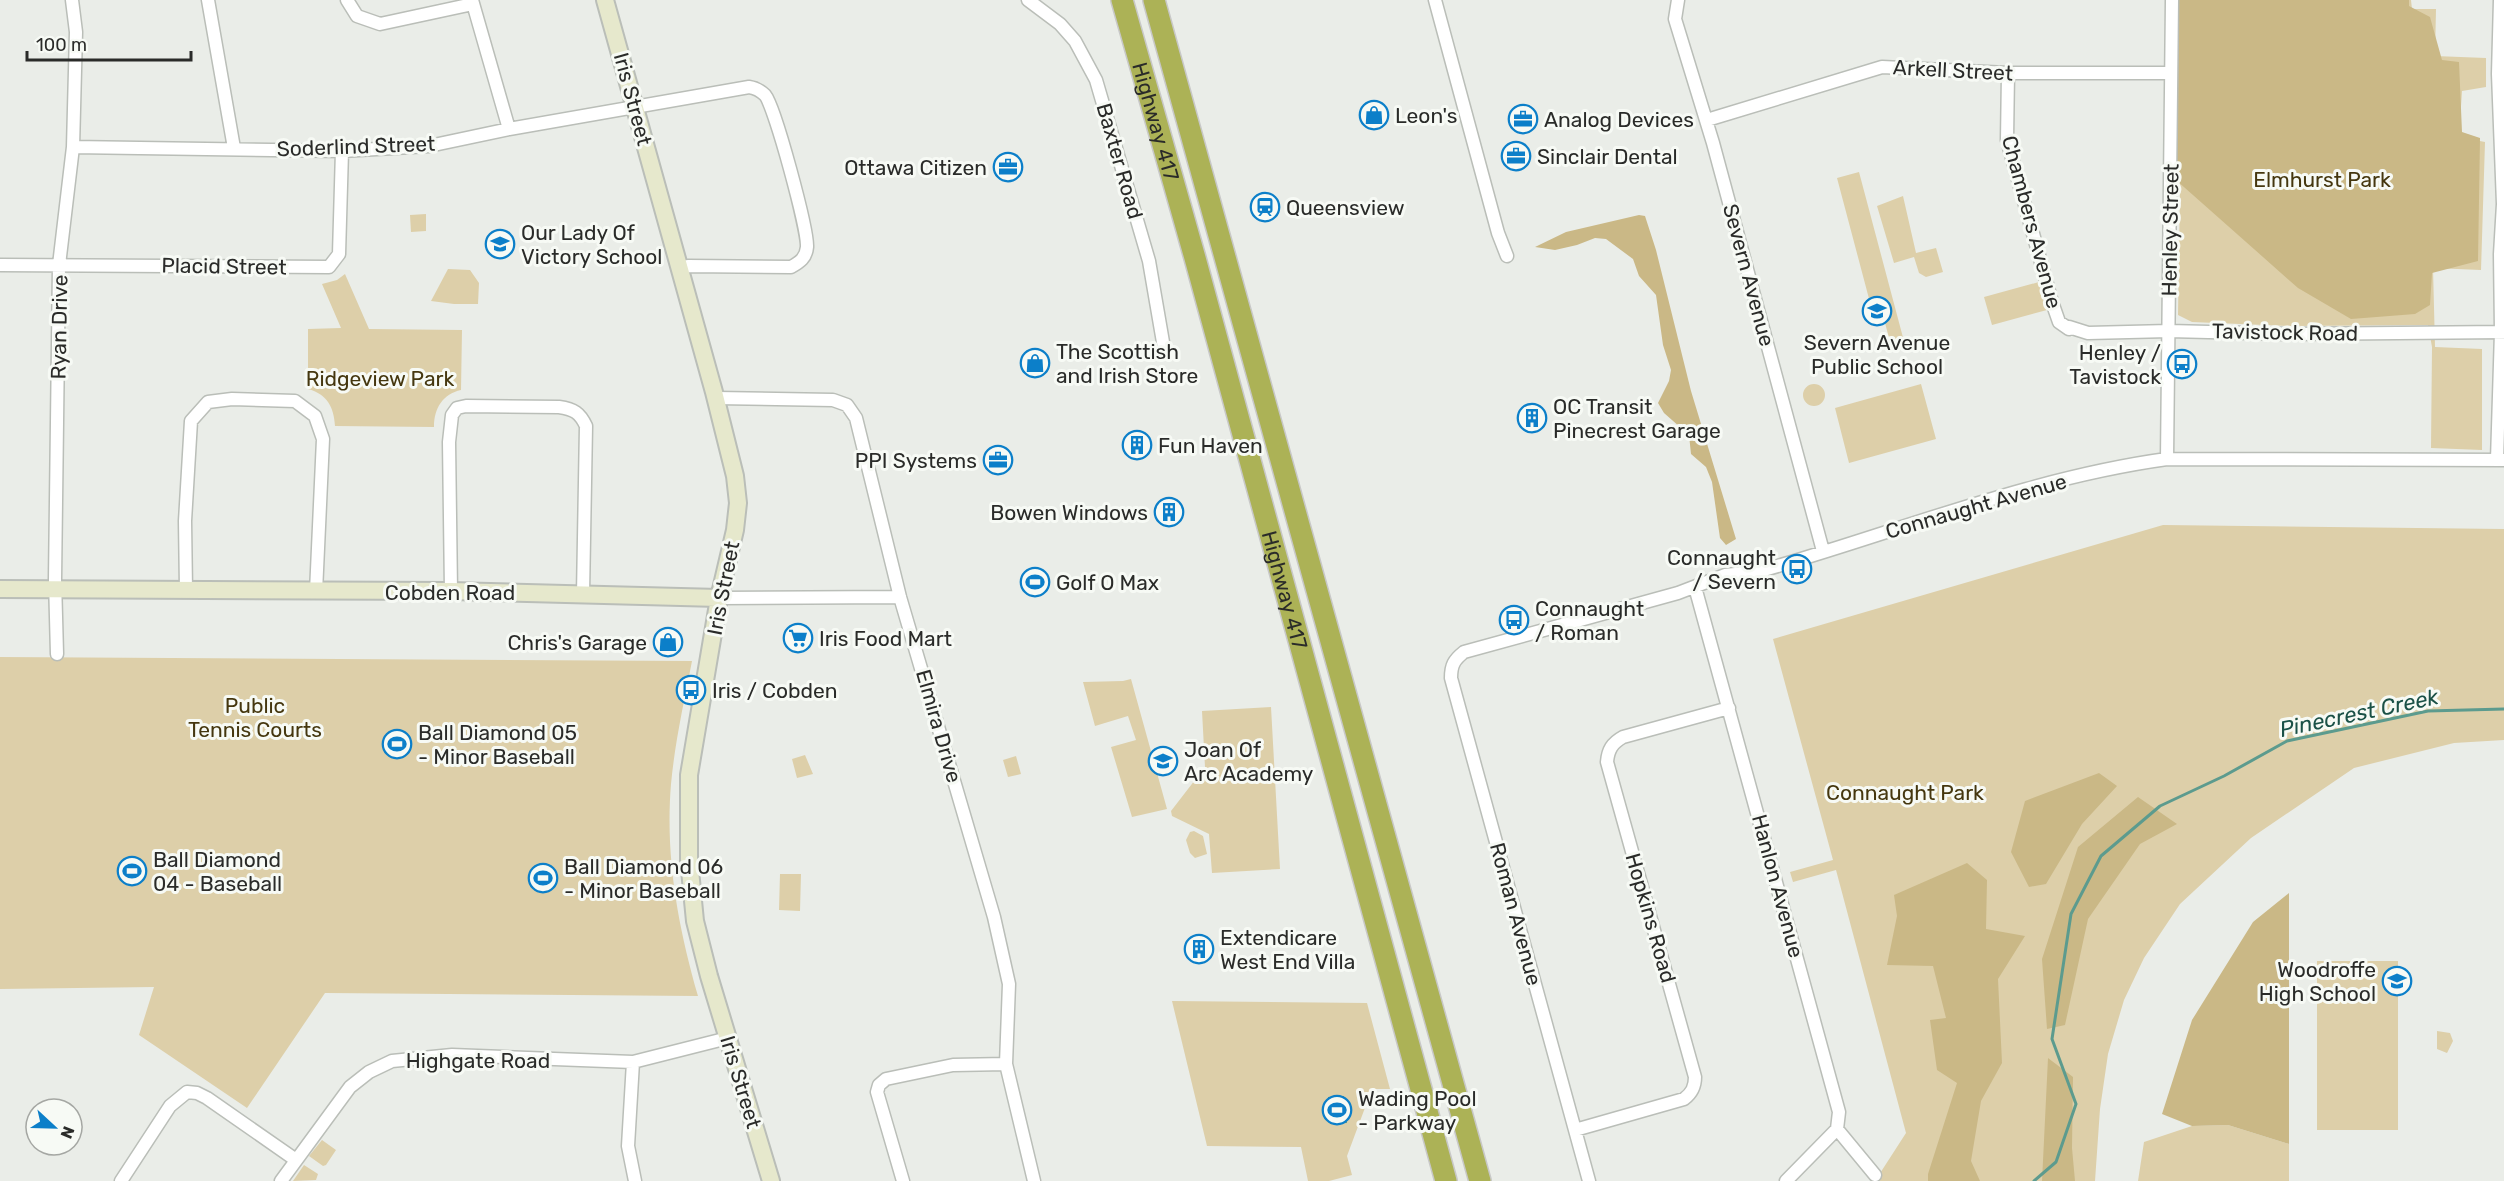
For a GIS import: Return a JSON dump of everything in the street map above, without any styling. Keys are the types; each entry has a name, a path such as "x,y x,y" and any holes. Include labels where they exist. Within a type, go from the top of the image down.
{"highway":[{"name":"Highway 417","path":"1122,0 1195,258 1446,1181"},
{"path":"1154,0 1480,1181"}],"street":[{"name":"Ryan Drive","path":"57,654 55,590 59,265 73,147 76,32 72,0"},
{"path":"208,0 234,148"},
{"path":"347,0 357,16 380,24 473,2 509,129"},
{"name":"Iris Street","path":"605,0 716,398 735,476 738,504 735,530 719,598 689,775 689,860 695,921 771,1181"},
{"name":"Baxter Road","path":"1028,0 1060,24 1075,41 1096,80 1149,261 1164,348"},
{"path":"1434,0 1498,233 1507,256"},
{"name":"Severn Avenue","path":"1678,0 1675,19 1707,120 1823,551"},
{"name":"Henley Street","path":"2167,459 2172,0"},
{"path":"2500,0 2504,204 2500,254 2503,332 2500,460"},
{"name":"Arkell Street","path":"1707,120 1882,67 2008,73 2171,73"},
{"name":"Chambers Avenue","path":"2008,73 2007,140 2052,302 2059,322 2069,329"},
{"name":"Soderlind Street","path":"73,147 342,151 429,146 509,129 741,88 757,88 766,97 776,120 802,218 807,249 802,261 791,267 688,266 679,268"},
{"name":"Placid Street","path":"0,264 329,267 339,254 342,151"},
{"name":"Tavistock Road","path":"2069,329 2069,327 2088,333 2169,331 2292,334 2503,332"},
{"name":"Elmira Drive","path":"716,398 833,400 847,405 856,418 864,442 900,597 997,927 1009,984 1006,1064 1034,1181"},
{"path":"186,590 184,521 191,421 208,402 231,399 295,401 315,416 323,439 316,592"},
{"path":"451,591 449,442 452,415 457,408 466,406 559,407 571,408 581,415 586,426 583,594"},
{"name":"Connaught Avenue","path":"1464,652 1661,598 1725,575 1757,572 2025,491 2133,464 2167,459 2500,460"},
{"name":"Hanlon Avenue","path":"1695,587 1837,1098 1839,1112 1837,1129"},
{"name":"Cobden Road","path":"0,589 451,591 719,598 900,597"},
{"name":"Roman Avenue","path":"1464,652 1455,659 1451,668 1451,678 1590,1181"},
{"name":"Hopkins Road","path":"1575,1130 1683,1099 1689,1095 1695,1084 1695,1077 1607,762 1608,754 1616,741 1623,737 1729,708"},
{"name":"Highgate Road","path":"281,1181 350,1087 369,1072 392,1060 452,1055 633,1062 728,1038"},
{"path":"633,1062 628,1146 635,1181"},
{"path":"903,1181 878,1092 879,1085 886,1079 953,1065 1006,1064"},
{"path":"121,1181 170,1106 187,1092 197,1093 207,1098 296,1160"},
{"path":"1786,1181 1837,1129 1875,1175"}],"green space":[{"name":"Elmhurst Park","path":"2178,0 2409,0 2409,6 2430,17 2442,60 2459,62 2462,132 2480,138 2478,261 2432,273 2430,305 2415,314 2351,319 2298,288 2176,180"},
{"name":"Elmhurst Park","path":"2183,0 2411,0 2412,9 2436,9 2435,56 2486,58 2486,87 2462,91 2459,137 2485,142 2481,270 2433,268 2435,347 2482,349 2482,450 2431,448 2432,347 2428,325 2291,326 2192,322 2178,315"},
{"path":"1859,172 1905,345 1892,349 1885,323 1876,325 1837,178"},
{"path":"1903,196 1916,253 1936,248 1943,272 1926,277 1919,273 1914,257 1894,263 1877,206"},
{"path":"426,214 426,231 411,232 410,215"},
{"path":"1639,215 1645,216 1656,250 1691,391 1736,539 1726,545 1720,538 1712,482 1706,467 1691,454 1689,435 1664,413 1658,403 1669,381 1671,370 1663,345 1656,295 1639,276 1633,259 1606,239 1595,238 1555,250 1535,247 1566,232"},
{"path":"448,269 470,270 479,283 478,304 431,301"},
{"name":"Ridgeview Park","path":"345,274 369,329 462,330 461,390 449,395 441,403 434,420 434,427 335,426 328,402 320,394 308,389 308,329 341,328 322,284 337,280"},
{"path":"2039,282 2047,310 1992,325 1984,297"},
{"path":"1810,384 1818,384 1825,391 1825,399 1818,406 1810,406 1803,399 1803,391"},
{"path":"1921,384 1936,439 1849,463 1835,408"},
{"name":"Connaught Park","path":"2163,525 2504,529 2504,740 2454,743 2354,768 2251,838 2180,904 2144,958 2124,1000 2108,1054 2100,1109 2095,1181 1875,1181 1906,1133 1836,870 1793,882 1790,872 1833,860 1773,639"},
{"name":"Public Tennis Courts","path":"0,657 692,661 671,784 670,838 679,917 698,996 325,993 247,1108 139,1035 154,987 0,989"},
{"path":"1131,679 1167,809 1132,817 1111,747 1136,740 1128,716 1095,726 1083,682"},
{"path":"1271,707 1280,869 1212,873 1209,834 1172,816 1171,811 1205,767 1202,711"},
{"path":"805,755 813,774 797,778 792,759"},
{"path":"1016,756 1021,774 1008,777 1003,760"},
{"path":"2099,773 2117,786 2082,824 2046,884 2029,887 2011,852 2025,801"},
{"path":"2138,797 2177,824 2140,844 2088,919 2065,1025 2047,1029 2042,959 2078,847"},
{"path":"1194,831 1203,836 1207,854 1195,858 1190,853 1186,840 1190,832"},
{"path":"1967,863 1987,880 1986,929 2025,936 1998,979 2002,1063 1981,1101 1971,1161 1980,1181 1928,1181 1928,1174 1957,1083 1937,1070 1930,1020 1946,1018 1933,966 1887,965 1897,916 1894,895"},
{"path":"780,874 801,874 800,911 779,910"},
{"path":"2289,893 2289,1144 2228,1125 2192,1126 2162,1114 2192,1020 2253,922"},
{"path":"2317,961 2398,961 2398,1130 2317,1130"},
{"path":"1172,1001 1367,1003 1390,1089 1372,1089 1347,1156 1352,1175 1329,1181 1308,1181 1301,1147 1207,1146"},
{"path":"2437,1031 2450,1033 2453,1041 2447,1053 2437,1049"},
{"path":"2048,1058 2073,1077 2072,1148 2075,1181 2042,1181"},
{"path":"2228,1125 2289,1144 2289,1181 2138,1181 2144,1142 2192,1126"},
{"path":"322,1140 336,1150 323,1166 309,1156"},
{"path":"304,1165 318,1174 316,1180 293,1181"}],"shaded area":[{"name":"Wading Pool - Parkway","path":"1344,1096 1347,1123 1330,1124 1328,1097"}],"waterway":[{"name":"Pinecrest Creek","path":"2034,1181 2056,1162 2076,1104 2052,1039 2071,914 2101,856 2160,806 2224,776 2287,741 2428,711 2504,709"}],"place":[{"name":"Leon's","path":"1374,115"},
{"name":"Analog Devices","path":"1523,119"},
{"name":"Sinclair Dental","path":"1516,156"},
{"name":"Ottawa Citizen","path":"1008,167"},
{"name":"Queensview","path":"1265,207"},
{"name":"Our Lady Of Victory School","path":"500,244"},
{"name":"Severn Avenue Public School","path":"1877,311"},
{"name":"The Scottish and Irish Store","path":"1035,363"},
{"name":"Henley / Tavistock","path":"2182,364"},
{"name":"OC Transit Pinecrest Garage","path":"1532,418"},
{"name":"Fun Haven","path":"1137,445"},
{"name":"PPI Systems","path":"998,460"},
{"name":"Bowen Windows","path":"1169,512"},
{"name":"Connaught / Severn","path":"1797,569"},
{"name":"Golf O Max","path":"1035,582"},
{"name":"Connaught / Roman","path":"1514,620"},
{"name":"Iris Food Mart","path":"798,638"},
{"name":"Chris's Garage","path":"668,642"},
{"name":"Iris / Cobden","path":"691,690"},
{"name":"Ball Diamond 05 - Minor Baseball","path":"397,744"},
{"name":"Joan Of Arc Academy","path":"1163,761"},
{"name":"Ball Diamond 04 - Baseball","path":"132,871"},
{"name":"Ball Diamond 06 - Minor Baseball","path":"543,878"},
{"name":"Extendicare West End Villa","path":"1199,949"},
{"name":"Woodroffe High School","path":"2397,981"},
{"name":"Wading Pool - Parkway","path":"1337,1110"}]}
